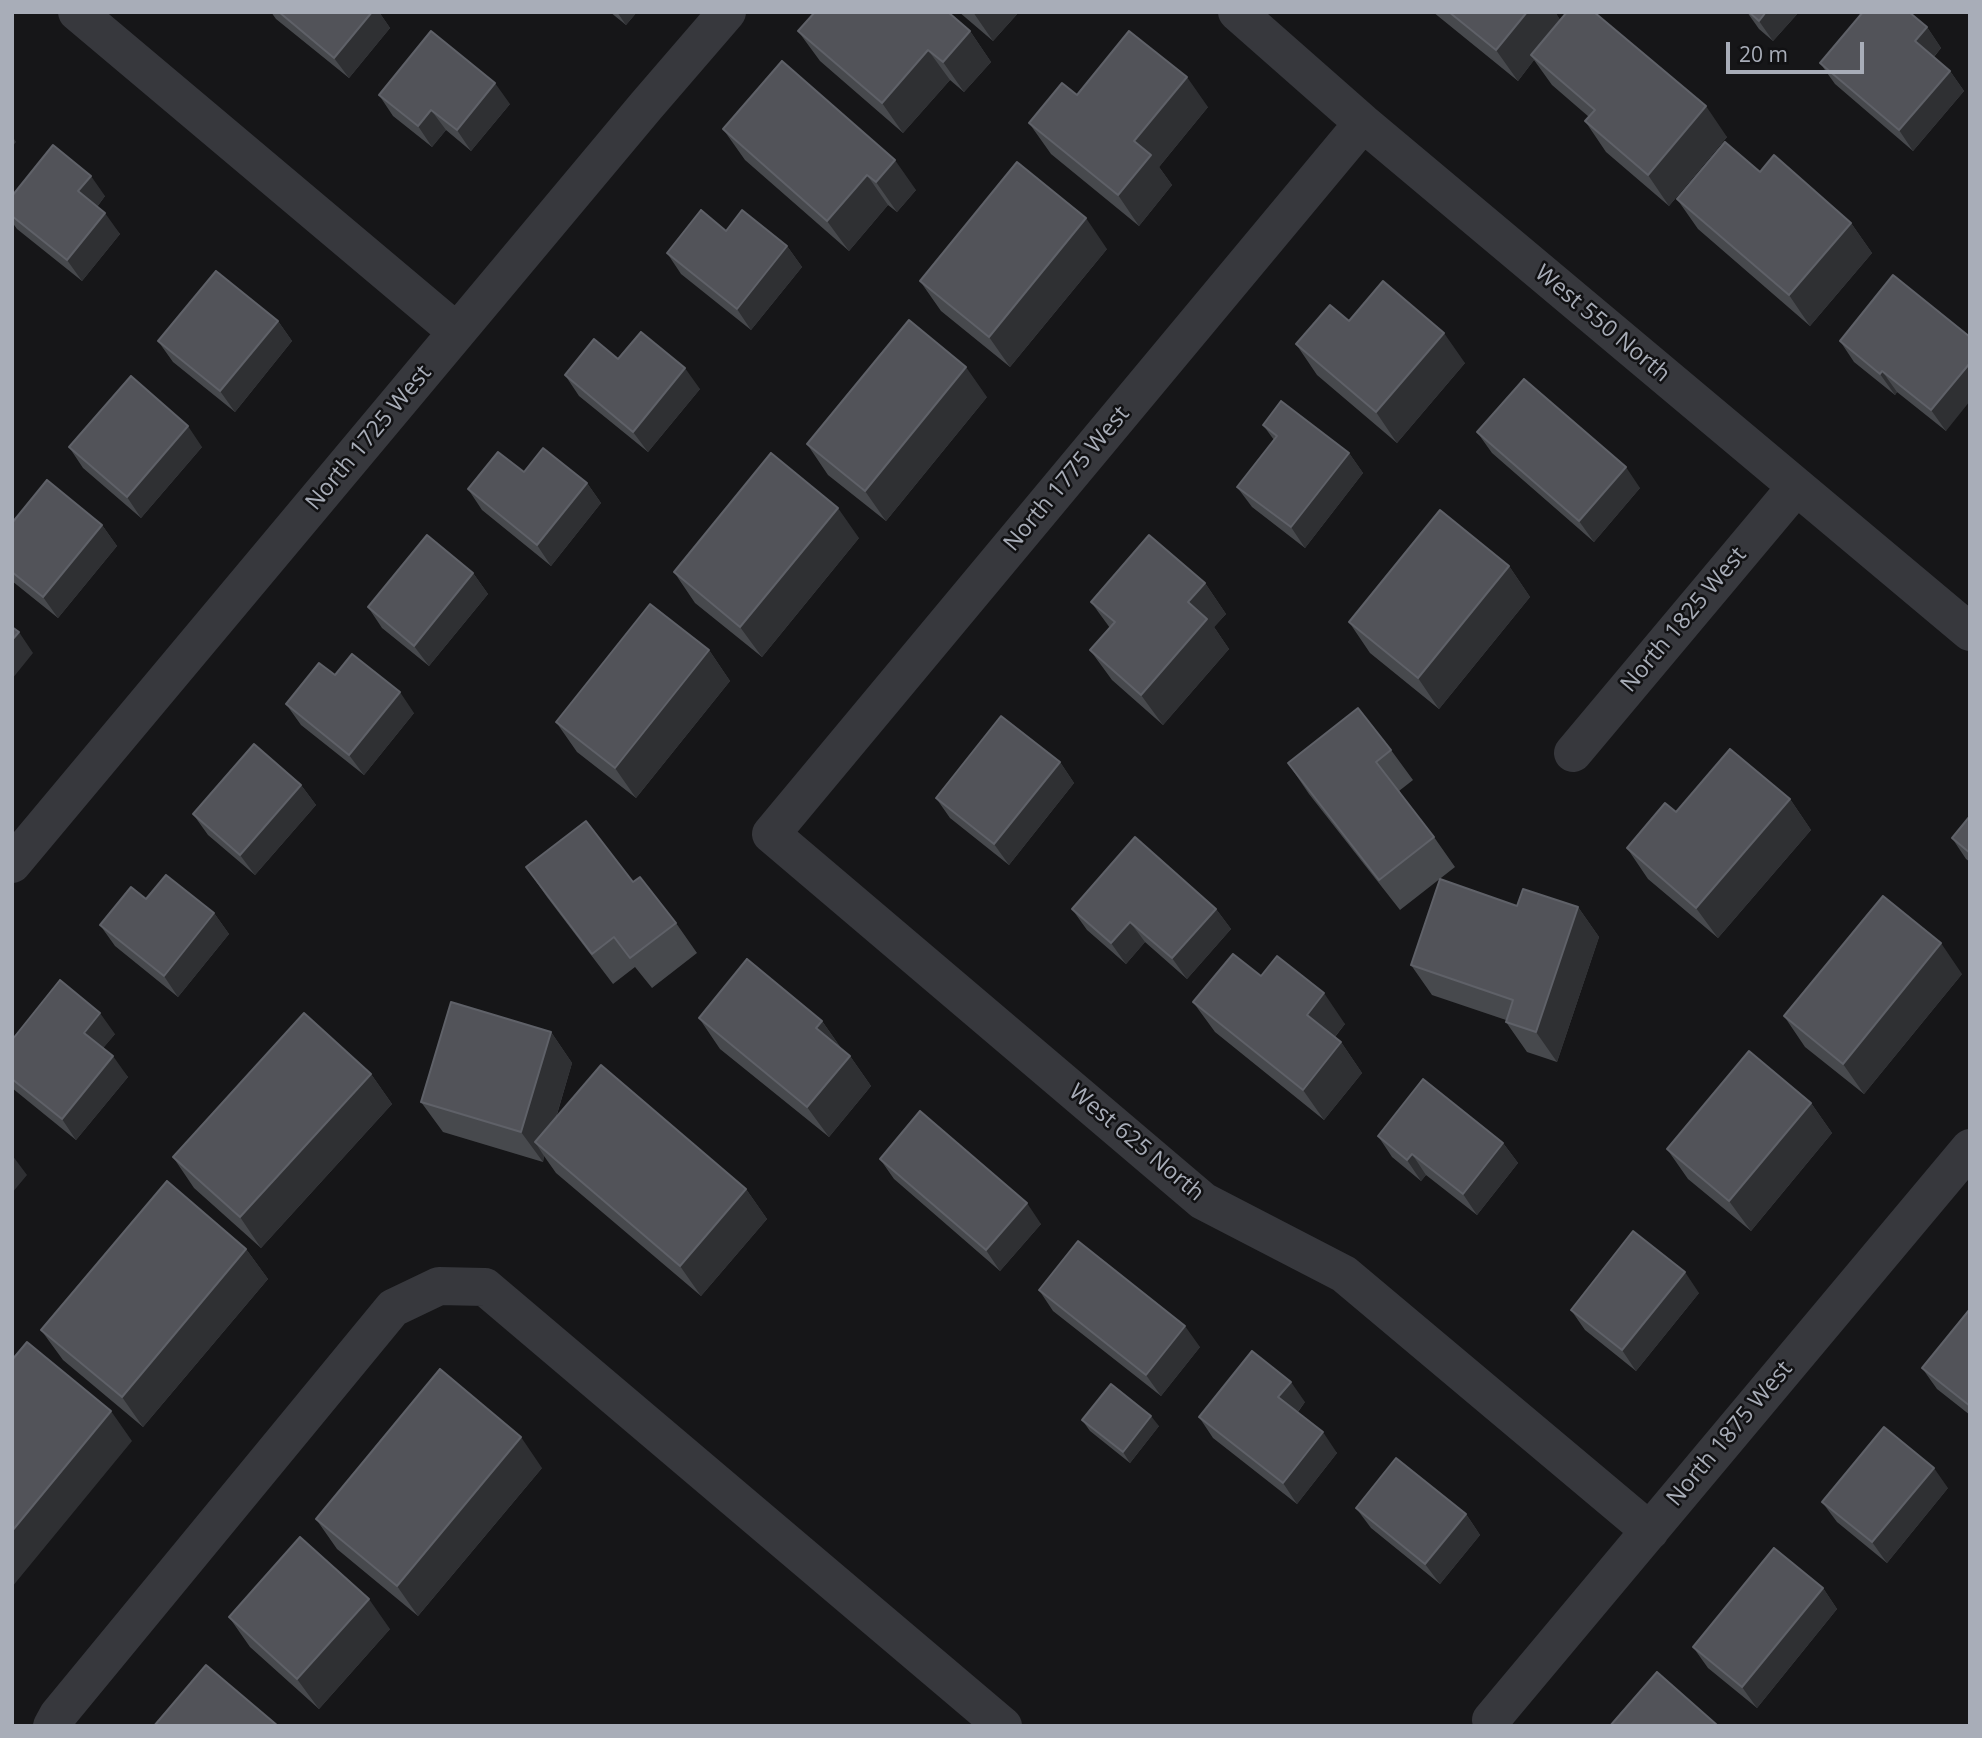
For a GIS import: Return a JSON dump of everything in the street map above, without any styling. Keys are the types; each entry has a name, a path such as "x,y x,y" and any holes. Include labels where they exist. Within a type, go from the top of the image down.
{"street":[{"path":"77,12 457,332"},
{"name":"North 1725 West","path":"12,864 727,12"},
{"name":"West 550 North","path":"1237,12 1363,123 1970,632"},
{"name":"North 1775 West","path":"771,834 1363,123"},
{"name":"North 1825 West","path":"1573,753 1796,487"},
{"name":"West 625 North","path":"771,834 1203,1201 1344,1275 1650,1531"},
{"name":"North 1875 West","path":"1491,1720 1970,1148"},
{"path":"51,1726 393,1308 439,1286 485,1287 1003,1726"}],"building":[{"path":"279,12 372,12 334,58"},
{"path":"815,12 948,12 970,31 943,62 928,50 882,103 798,31"},
{"path":"1449,12 1527,12 1496,50"},
{"path":"1567,12 1594,12 1706,106 1648,175 1585,121 1595,110 1531,55"},
{"path":"1749,12 1766,12 1759,21"},
{"path":"1863,12 1909,12 1927,27 1915,41 1950,71 1899,130 1820,63"},
{"path":"431,31 495,83 457,130 431,110 418,126 379,95"},
{"path":"1129,31 1187,77 1134,141 1151,155 1118,195 1029,123 1062,83 1077,95"},
{"path":"782,61 895,160 876,182 867,175 827,221 723,129"},
{"path":"1725,142 1760,172 1774,155 1851,223 1789,295 1677,199"},
{"path":"53,145 91,176 78,191 105,213 67,260 12,216 12,196"},
{"path":"1017,162 1086,218 989,337 920,281"},
{"path":"701,210 726,231 742,210 787,246 737,309 667,253"},
{"path":"216,271 278,321 220,391 158,341"},
{"path":"1893,275 1970,337 1970,363 1931,410 1882,371 1880,374 1840,341"},
{"path":"1383,281 1444,333 1376,412 1296,344 1330,305 1349,321"},
{"path":"909,320 966,367 865,491 807,444"},
{"path":"641,332 685,368 633,432 565,375 594,339 618,359"},
{"path":"131,376 188,426 127,497 69,447"},
{"path":"1524,379 1626,467 1579,521 1477,432"},
{"path":"1281,401 1349,453 1291,527 1237,487 1277,436 1263,425"},
{"path":"543,448 587,483 537,545 468,489 498,452 524,472"},
{"path":"771,453 838,508 740,627 674,572"},
{"path":"47,480 102,525 43,597 12,572 12,523"},
{"path":"1440,510 1509,566 1418,678 1349,622"},
{"path":"427,535 473,573 414,646 368,607"},
{"path":"1149,535 1205,583 1188,602 1207,619 1141,695 1090,650 1115,622 1091,602"},
{"path":"650,604 709,650 615,768 556,722"},
{"path":"12,627 19,632 12,640"},
{"path":"352,654 400,692 349,755 286,704 319,663 335,675"},
{"path":"1358,708 1391,750 1376,762 1434,837 1379,880 1288,763"},
{"path":"1001,716 1060,762 994,844 936,798"},
{"path":"254,744 301,785 240,855 193,814"},
{"path":"1730,749 1790,799 1696,908 1627,848 1665,803 1676,812"},
{"path":"1970,816 1970,853 1952,838"},
{"path":"586,821 633,882 640,877 676,923 630,958 614,937 592,954 526,867"},
{"path":"1135,837 1216,909 1172,958 1130,922 1111,943 1072,909"},
{"path":"166,875 214,913 164,976 100,925 131,887 146,899"},
{"path":"1440,879 1517,906 1523,889 1578,907 1536,1032 1506,1022 1513,1000 1411,965"},
{"path":"1883,896 1941,943 1843,1064 1784,1016"},
{"path":"1233,954 1261,976 1277,956 1324,993 1307,1015 1341,1042 1303,1090 1193,1002"},
{"path":"747,959 822,1021 816,1028 850,1056 807,1107 699,1018"},
{"path":"60,980 100,1013 84,1033 113,1056 62,1119 12,1079 12,1040"},
{"path":"451,1002 551,1032 521,1132 421,1102"},
{"path":"304,1013 371,1074 240,1217 173,1157"},
{"path":"1749,1051 1811,1103 1729,1201 1667,1149"},
{"path":"601,1065 746,1189 680,1266 535,1142"},
{"path":"1423,1079 1503,1143 1463,1194 1412,1154 1407,1160 1378,1136"},
{"path":"920,1111 1027,1203 986,1250 880,1159"},
{"path":"167,1181 246,1249 122,1397 41,1330"},
{"path":"1633,1231 1685,1272 1622,1350 1571,1310"},
{"path":"1078,1241 1185,1326 1146,1375 1039,1290"},
{"path":"1970,1309 1970,1406 1922,1368"},
{"path":"27,1342 111,1411 12,1531 12,1360"},
{"path":"1252,1351 1291,1382 1278,1397 1323,1432 1283,1483 1199,1417"},
{"path":"440,1369 521,1437 397,1586 316,1519"},
{"path":"1111,1384 1151,1416 1123,1452 1082,1420"},
{"path":"1884,1427 1934,1468 1872,1542 1822,1502"},
{"path":"1396,1458 1466,1514 1425,1564 1356,1508"},
{"path":"300,1537 369,1599 297,1679 229,1617"},
{"path":"1774,1548 1823,1588 1742,1687 1693,1647"},
{"path":"206,1665 278,1726 154,1726"},
{"path":"1657,1672 1717,1725 1717,1726 1610,1726"}]}
